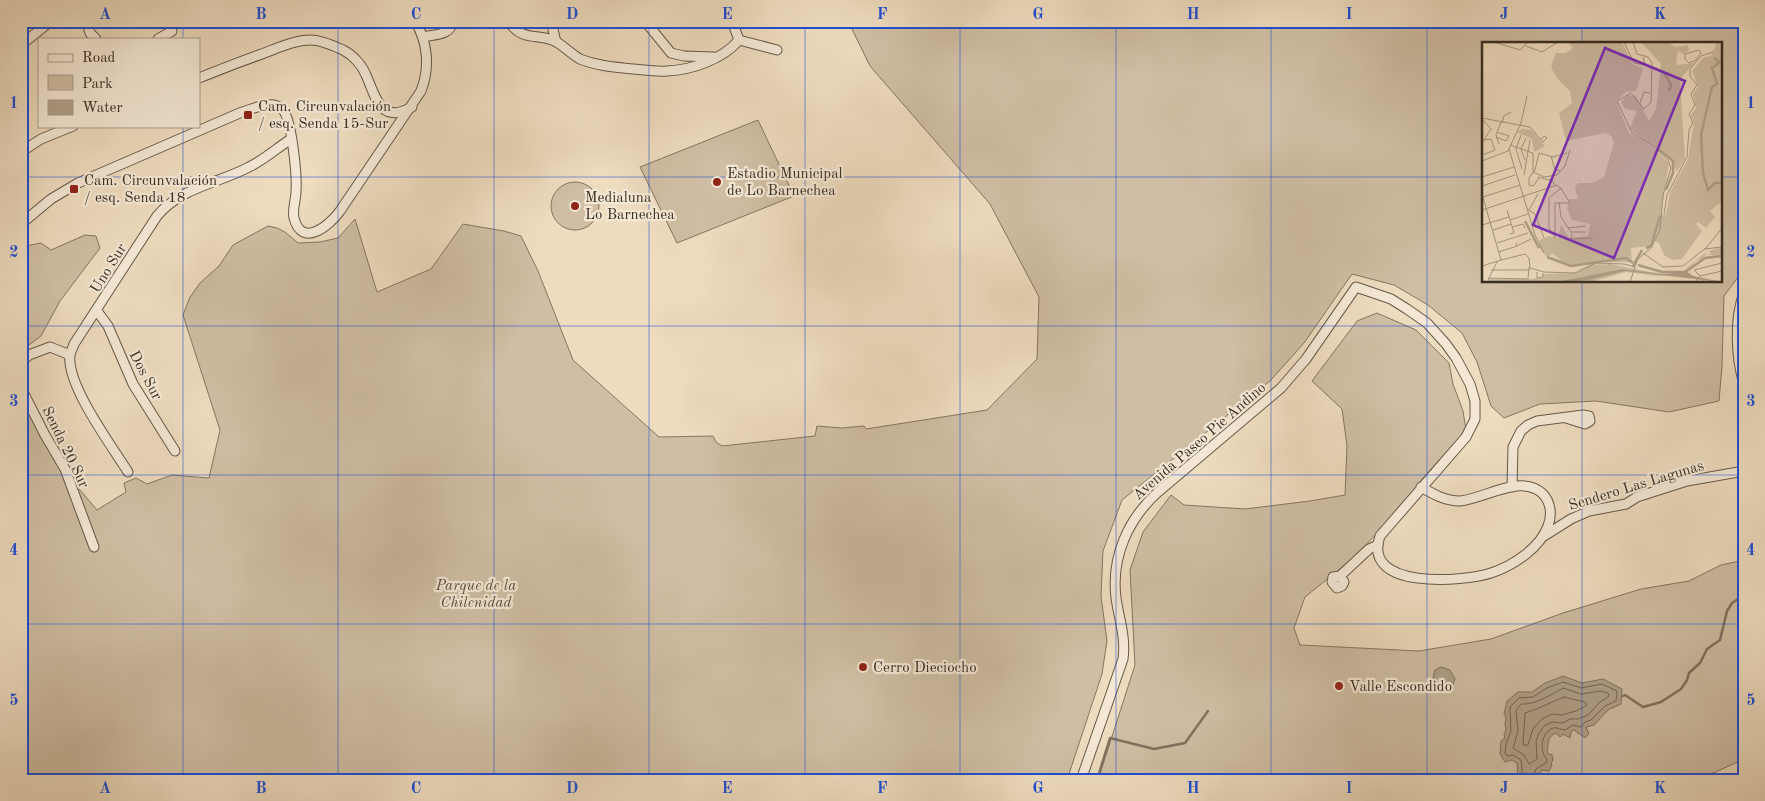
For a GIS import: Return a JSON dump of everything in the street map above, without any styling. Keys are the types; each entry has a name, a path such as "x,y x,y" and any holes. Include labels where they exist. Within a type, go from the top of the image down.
{"street":[{"path":"21,45 51,21"},
{"path":"91,21 88,26 90,33 95,38"},
{"path":"21,224 50,199 78,183 165,147 242,112 260,106 278,105 290,123 296,190 294,217 300,229 308,233 325,227 336,216 412,107 421,91 426,73 426,52 423,37 415,21"},
{"path":"423,37 446,34 450,30 453,21"},
{"path":"508,21 513,29 524,36 543,37 556,42 579,58 602,65 668,72 717,58 732,49 740,40"},
{"path":"551,21 556,42"},
{"path":"645,21 668,50 675,54 717,58"},
{"path":"732,21 740,40"},
{"path":"160,38 172,31"},
{"path":"200,78 290,43 312,40 344,51 354,58 364,70 376,100 383,109 394,112 412,107"},
{"path":"740,40 777,50"},
{"path":"21,152 41,139 67,128"},
{"name":"Uno Sur","path":"70,355 74,344 157,216 166,206 184,193 250,167 291,139"},
{"name":"Avenida Paseo Pie Andino","path":"1082,780 1123,659 1124,638 1116,600 1115,578 1118,556 1130,525 1142,507 1154,495 1281,388 1306,359 1356,287 1391,299 1427,323 1456,358 1470,384 1475,401 1475,419 1466,437 1421,488"},
{"path":"1744,293 1737,324 1739,358 1744,384"},
{"name":"Dos Sur","path":"97,311 108,326 133,384 175,451"},
{"path":"21,362 29,355 50,347 70,355 70,367 76,384 91,413 128,472"},
{"name":"Senda 20 Sur","path":"21,388 65,469 94,547"},
{"path":"1512,487 1513,446 1521,431 1537,421 1566,418"},
{"name":"Sendero Las Lagunas","path":"1542,538 1571,519 1589,511 1626,504 1670,486 1704,477 1744,471"},
{"path":"1528,486 1536,489 1543,495 1550,507 1550,520 1542,538 1524,555 1503,568 1483,575 1442,580 1414,578 1396,572 1383,561 1378,545 1383,532 1421,488 1442,498 1458,501 1512,487 1528,486"},
{"path":"1550,520 1558,527"},
{"path":"1340,576 1368,549 1378,545"}],"green space":[{"name":"Parque de la Chilenidad","path":"848,21 1744,21 1744,269 1724,296 1719,401 1669,412 1596,401 1540,404 1504,418 1491,406 1477,362 1462,333 1428,305 1394,285 1352,274 1304,343 1270,381 1122,500 1103,551 1101,596 1107,641 1102,674 1067,780 21,780 21,398 62,469 97,510 126,492 124,483 136,478 147,484 172,475 209,478 220,430 183,315 190,297 200,283 219,266 233,245 268,226 285,232 298,243 320,242 338,238 355,219 377,292 431,269 463,224 521,236 538,271 573,360 659,437 713,436 716,442 722,446 815,436 817,426 842,428 864,426 866,429 987,410 1037,359 1039,297 990,204 870,66"},
{"name":"Estadio Municipal de Lo Barnechea","path":"758,120 794,196 677,243 640,167"},
{"name":"Medialuna Lo Barnechea","path":"575,182 584,184 592,189 597,197 599,206 597,215 592,223 584,228 575,230 566,228 558,223 553,215 551,206 553,197 558,189 566,184"},
{"path":"85,235 96,236 100,248 60,301 41,336 21,351 21,247 41,243 51,250"},
{"path":"1377,313 1416,330 1449,363 1453,384 1463,411 1466,430 1423,478 1391,519 1351,560 1305,597 1294,628 1300,645 1419,651 1491,639 1563,613 1641,589 1689,581 1721,565 1744,560 1744,759 1698,780 1098,780 1135,665 1130,570 1143,532 1171,495 1184,505 1245,509 1345,495 1347,446 1342,409 1312,381 1357,321"}],"water":[{"path":"1441,667 1450,670 1455,679 1452,688 1443,691 1438,690 1435,682 1432,682 1435,670"},
{"path":"1563,676 1582,683 1603,679 1622,689 1621,704 1608,710 1594,725 1586,727 1589,734 1585,738 1574,730 1571,732 1570,738 1563,734 1560,737 1556,733 1553,735 1548,741 1547,753 1552,755 1553,759 1549,771 1542,770 1536,780 1520,780 1517,763 1512,760 1505,762 1500,754 1501,741 1505,738 1506,717 1504,714 1507,701 1518,692 1532,692 1545,683"}],"waterway":[{"path":"1623,696 1625,695 1643,707 1661,702 1681,689 1689,673 1700,663 1707,649 1720,640 1727,611 1732,603 1744,595"},
{"path":"1097,780 1110,738 1154,749 1185,743 1208,711"}],"place":[{"name":"Cam. Circunvalación / esq. Senda 15-Sur","path":"248,115"},
{"name":"Estadio Municipal de Lo Barnechea","path":"717,182"},
{"name":"Cam. Circunvalación / esq. Senda 18","path":"74,189"},
{"name":"Medialuna Lo Barnechea","path":"575,206"},
{"name":"Cerro Dieciocho","path":"863,667"},
{"name":"Valle Escondido","path":"1339,686"}]}
